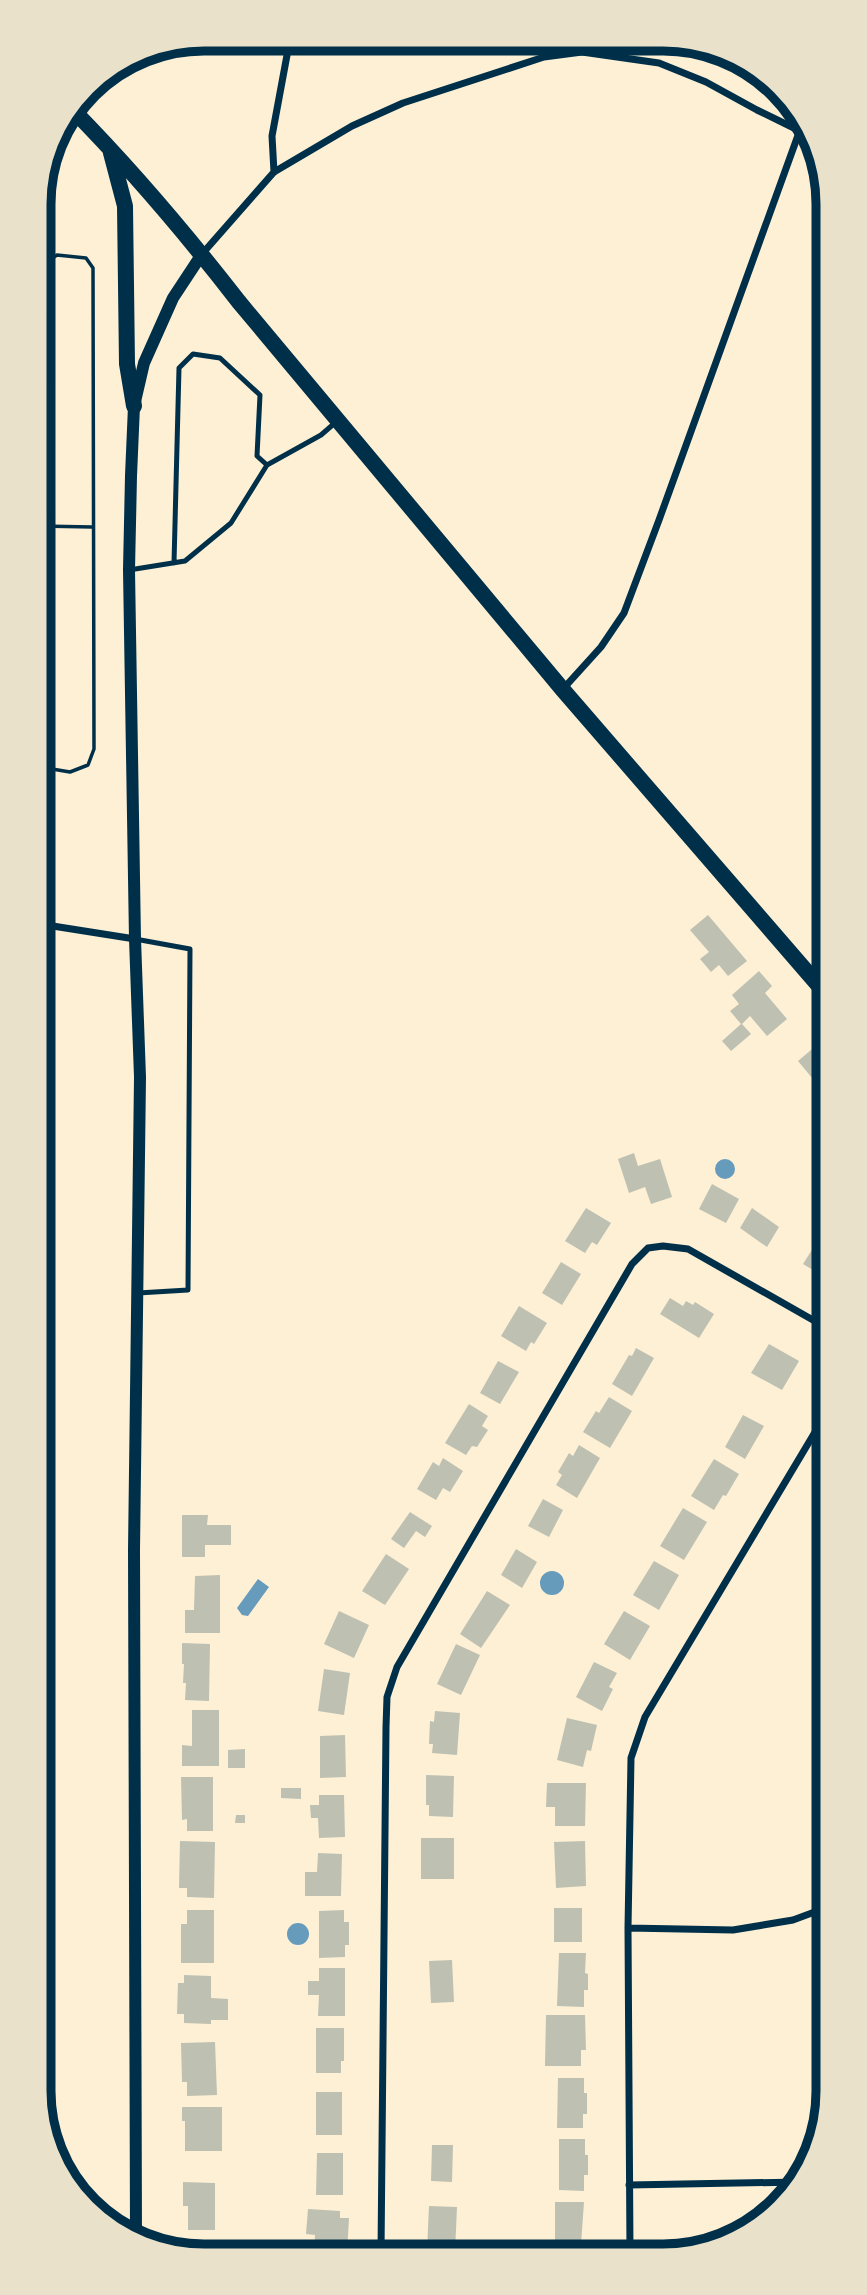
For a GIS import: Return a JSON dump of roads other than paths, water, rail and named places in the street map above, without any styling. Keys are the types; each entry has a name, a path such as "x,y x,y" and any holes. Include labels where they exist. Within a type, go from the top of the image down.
{"main road":[{"path":"79,116 110,147 202,254 239,302 563,690 816,981"},
{"path":"110,147 125,206 127,364 134,406"}],"street":[{"path":"274,172 272,136 288,51"},
{"path":"136,2228 134,1550 140,1077 129,570 134,406 144,363 173,299 202,254 274,172 352,126 403,103 544,57 582,52 659,63 706,82 794,127"},
{"path":"563,690 601,647 624,613 798,133"},
{"path":"51,926 135,939"},
{"path":"381,2244 386,1727 387,1697 397,1667 632,1264 648,1248 663,1246 688,1249 816,1322"},
{"path":"630,2244 628,1928 631,1758 645,1717 816,1430"},
{"path":"628,1928 733,1930 793,1920 816,1911"},
{"path":"629,2185 785,2182"}],"lane":[{"path":"174,563 179,368 193,354 220,358 260,395 257,456 267,465"},
{"path":"129,570 186,561 231,523 267,465 321,435 338,421"},
{"path":"135,939 190,948 188,1290 138,1293"}],"water":[{"path":"725,1159 732,1162 735,1169 732,1176 725,1179 718,1176 715,1169 718,1162"},
{"path":"552,1571 560,1575 564,1583 560,1591 552,1595 544,1591 540,1583 544,1575"},
{"path":"258,1579 269,1587 248,1616 242,1615 237,1608"},
{"path":"298,1923 308,1930 309,1934 302,1944 298,1945 288,1938 287,1934 294,1924"}]}
